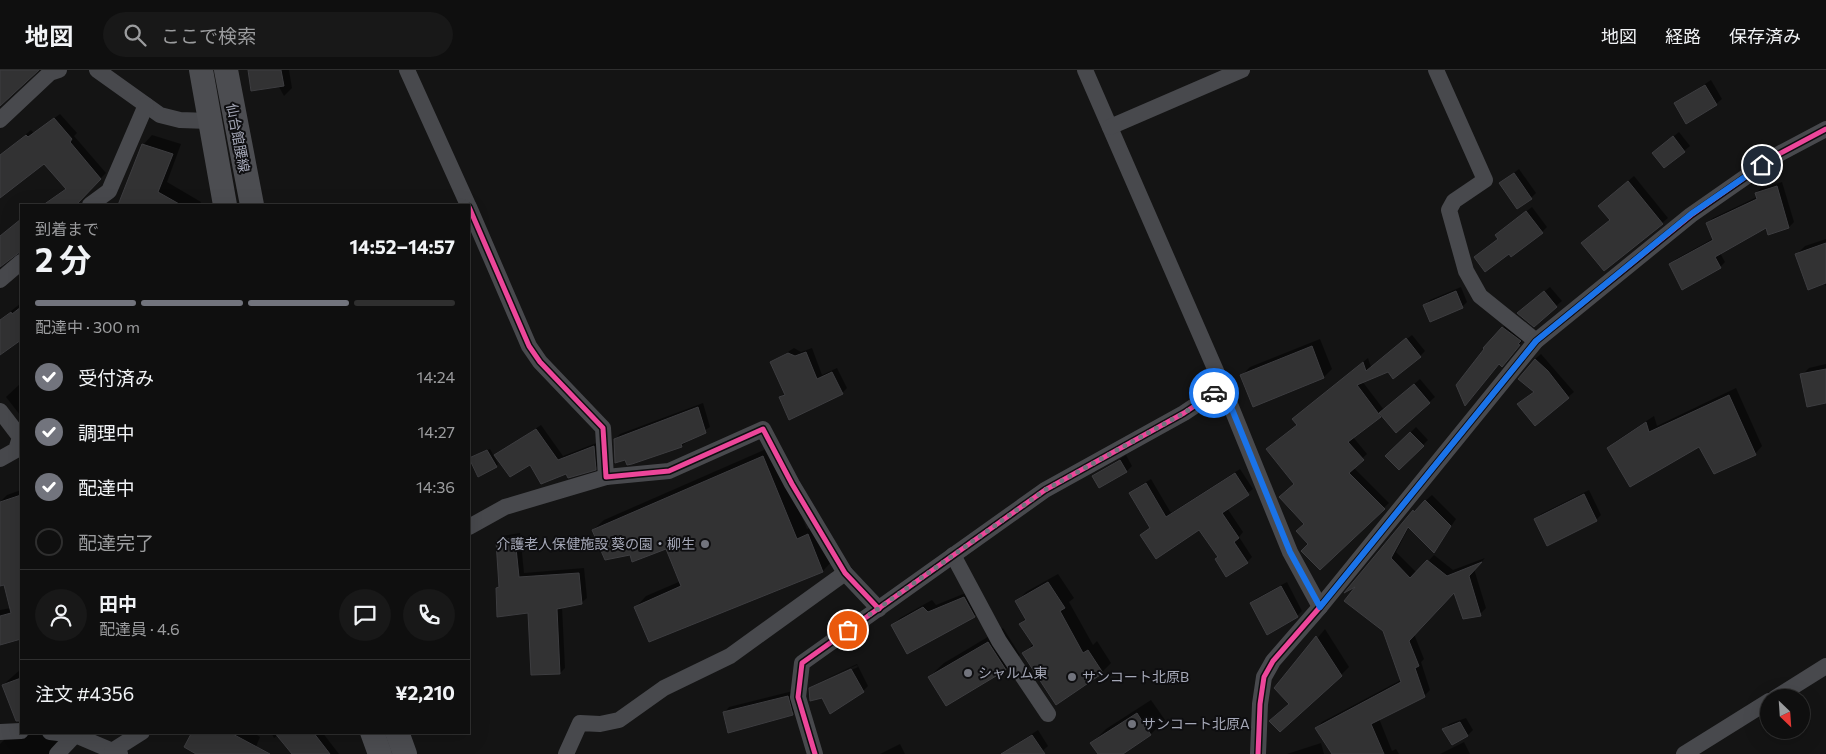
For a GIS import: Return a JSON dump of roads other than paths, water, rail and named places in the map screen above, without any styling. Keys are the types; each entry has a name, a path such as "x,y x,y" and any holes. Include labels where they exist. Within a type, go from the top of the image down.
{"main road":[{"name":"仙台館腰線","path":"202,70 209,121 225,204"},
{"name":"仙台館腰線","path":"226,70 252,204"},
{"path":"373,734 380,754"},
{"path":"398,734 405,754"}],"street":[{"path":"0,120 50,74 59,70"},
{"path":"97,70 160,114 180,120 209,121"},
{"path":"408,70 467,204"},
{"path":"1085,70 1223,387 1290,552 1320,607"},
{"path":"1110,126 1242,70"},
{"path":"1436,70 1485,180 1454,202 1449,210 1466,271 1480,296 1536,341"},
{"path":"91,204 109,191 146,105"},
{"path":"1258,754 1264,677 1273,662 1536,341 1691,214 1777,155 1826,129"},
{"path":"470,211 529,346 540,362 603,428 606,477"},
{"path":"0,280 20,263"},
{"path":"815,754 798,697 802,663 1045,490 1184,413 1223,387"},
{"path":"0,411 20,437 16,450 0,459"},
{"path":"470,526 505,507 606,477 669,470 763,429 792,484 845,573 880,609"},
{"path":"953,555 999,641 1048,714"},
{"path":"566,754 580,723 600,724 619,720 664,688 730,656 845,573"},
{"path":"1789,689 1826,666"},
{"path":"1684,754 1760,707"},
{"path":"0,732 20,731"},
{"path":"67,734 75,735 116,752 139,734"},
{"path":"57,754 75,735"}],"place":[{"name":"介護老人保健施設 葵の園・柳生","path":"705,544"},
{"name":"シャルム東","path":"968,673"},
{"name":"サンコート北原B","path":"1072,677"},
{"name":"サンコート北原A","path":"1132,724"}]}
